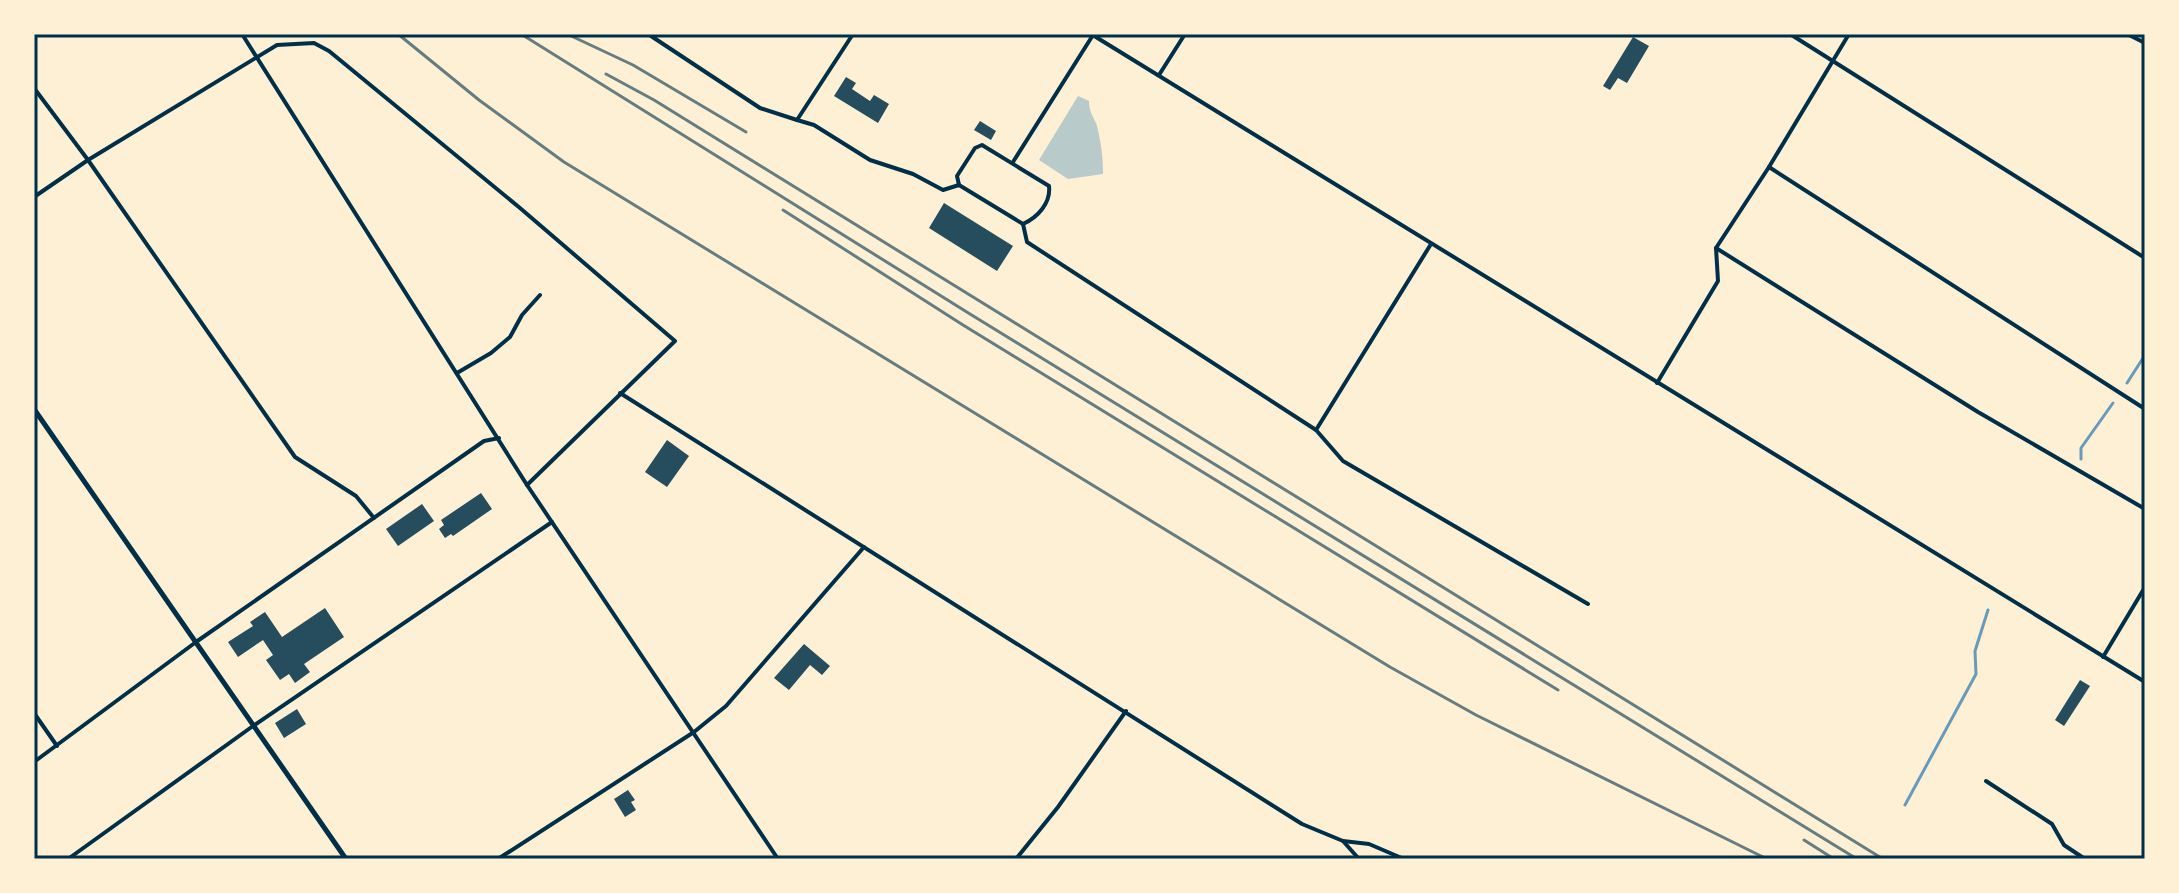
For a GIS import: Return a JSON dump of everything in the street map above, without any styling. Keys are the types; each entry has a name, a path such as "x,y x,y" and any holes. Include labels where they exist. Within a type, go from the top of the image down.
{"main road":[{"path":"34,409 346,859"}],"street":[{"path":"242,34 527,485 778,859"},
{"path":"648,34 760,108 814,125 870,160 913,174 943,190 959,185"},
{"path":"797,120 853,34"},
{"path":"1013,162 1092,34 2145,682"},
{"path":"1159,75 1185,34"},
{"path":"1790,34 2145,258"},
{"path":"1657,383 1718,281 1716,248 1849,34"},
{"path":"2127,34 2145,43"},
{"path":"34,197 88,160 277,45 314,43 329,51 675,341 527,485"},
{"path":"34,88 88,160 295,457 356,496 374,518"},
{"path":"1023,224 1036,218 1050,195 1049,186 982,145 975,148 957,176 959,185 1023,224 1027,242 1316,430 1343,461 1588,604"},
{"path":"1769,167 2145,409"},
{"path":"1316,430 1431,244"},
{"path":"1716,248 1978,412 2145,509"},
{"path":"457,373 491,353 510,337 522,315 540,295"},
{"path":"620,393 1302,824 1343,841 1369,844 1404,859"},
{"path":"34,762 196,642 484,441 499,438"},
{"path":"68,859 253,726 552,522"},
{"path":"498,859 694,732 726,706 864,547"},
{"path":"2102,658 2145,587"},
{"path":"1016,859 1058,807 1126,711"},
{"path":"34,713 57,746"},
{"path":"1986,781 2052,824 2064,845 2085,859"},
{"path":"1343,841 1359,859"}],"shaded area":[{"path":"1078,96 1089,101 1100,138 1103,174 1068,179 1039,160"}],"building":[{"path":"1633,37 1649,46 1627,83 1618,78 1610,90 1603,86"},
{"path":"846,77 856,83 852,89 870,101 874,95 889,104 878,123 834,96"},
{"path":"980,121 996,131 991,140 974,130"},
{"path":"944,203 1013,246 997,271 929,228"},
{"path":"667,440 689,456 667,487 645,472"},
{"path":"481,493 492,509 453,536 451,534 445,538 439,529 444,525 441,520"},
{"path":"422,504 434,521 398,546 386,529"},
{"path":"325,608 344,637 304,664 310,672 295,683 289,674 280,680 266,660 273,655 263,640 238,657 228,642 253,626 250,622 265,612 282,637"},
{"path":"804,644 830,666 822,675 810,665 789,690 774,678"},
{"path":"2080,680 2090,686 2064,726 2055,720"},
{"path":"297,709 306,724 284,738 275,723"},
{"path":"628,790 635,800 631,802 636,810 625,817 614,799"}],"waterway":[{"path":"2127,383 2145,355"},
{"path":"2081,459 2081,448 2113,403"},
{"path":"1905,805 1976,674 1975,651 1988,610"}],"railway":[{"path":"398,34 479,100 564,162 1390,667 1476,715 1767,859"},
{"path":"521,34 1857,859"},
{"path":"567,34 633,65 746,132"},
{"path":"606,74 654,100 1883,859"},
{"path":"783,210 963,325 1558,690"},
{"path":"1804,840 1834,859"}]}
